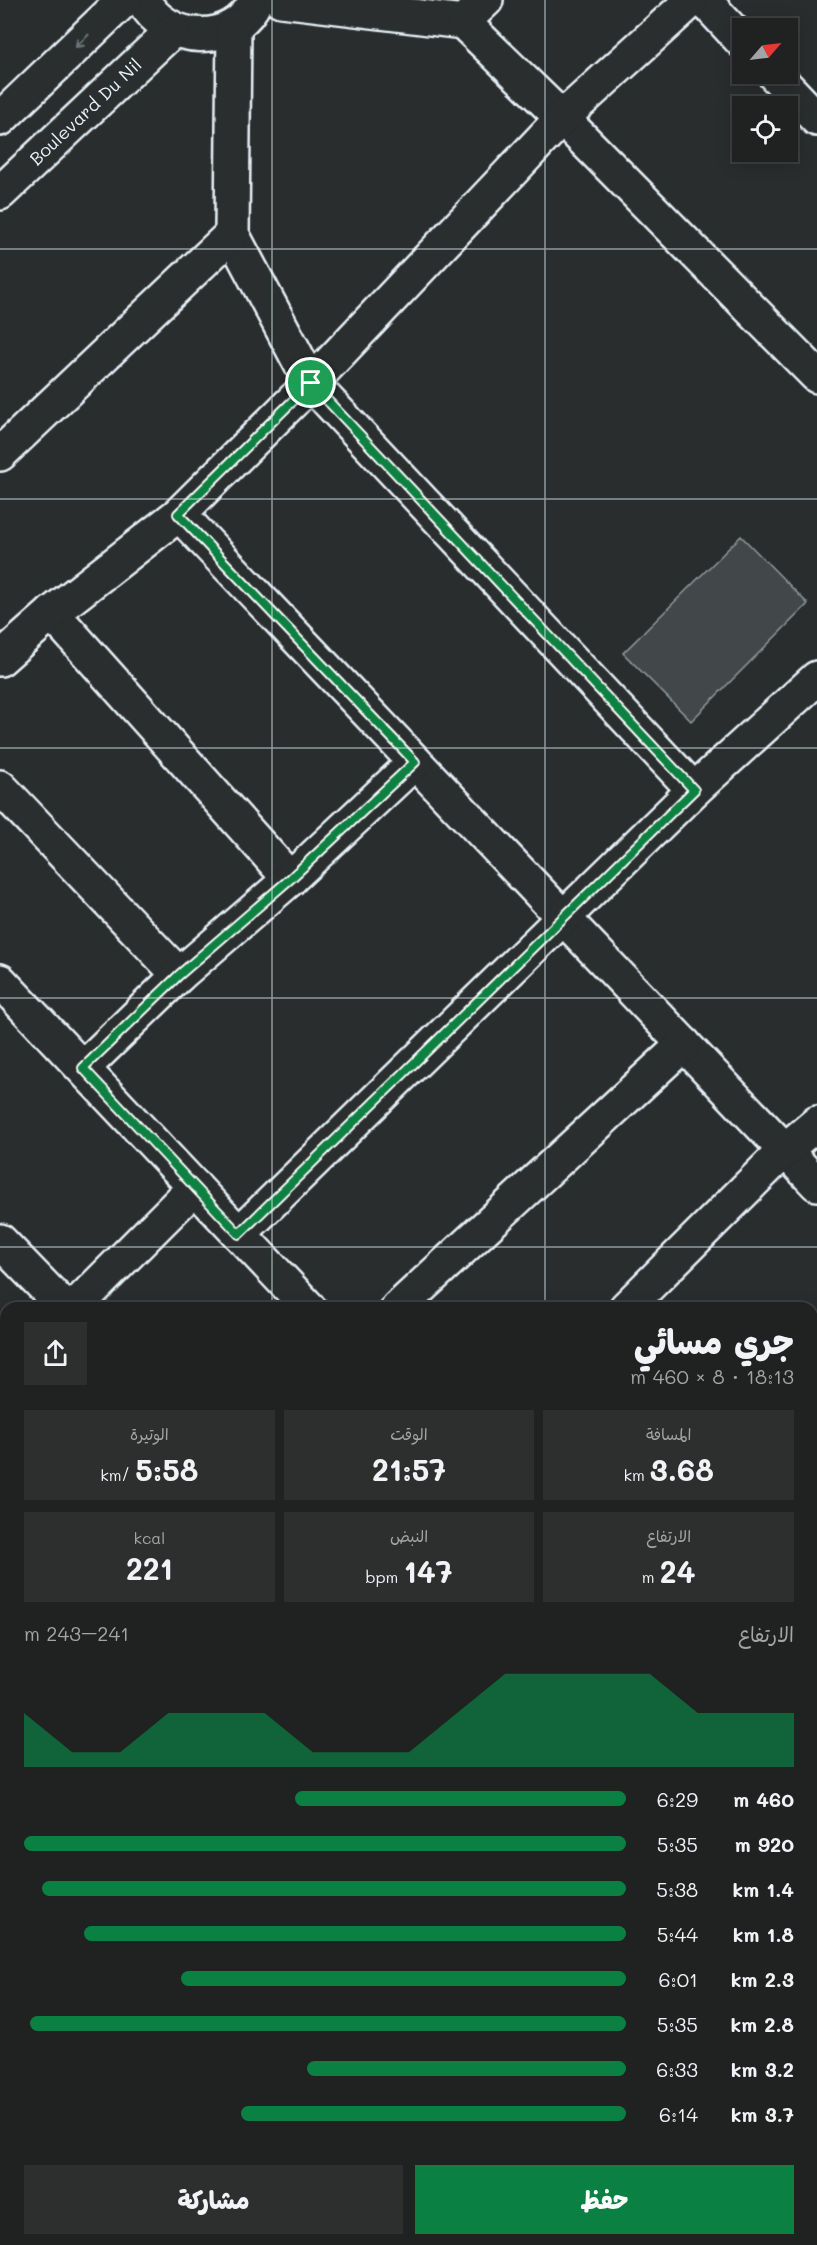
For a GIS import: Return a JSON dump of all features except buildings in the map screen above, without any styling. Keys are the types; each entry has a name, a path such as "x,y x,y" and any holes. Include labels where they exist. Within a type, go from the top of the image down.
{"street":[{"path":"0,119 124,0"},
{"path":"143,0 154,16 173,30 190,35 208,35 234,26 248,13 256,0"},
{"path":"281,0 462,22 562,118 817,376"},
{"path":"462,22 486,0"},
{"path":"0,659 52,612 178,514 311,383 562,118 692,0"},
{"path":"704,0 732,29"},
{"path":"234,26 232,234 311,383 694,790"},
{"name":"Boulevard Du Nil","path":"0,193 173,30"},
{"path":"784,84 817,119"},
{"path":"0,454 232,234"},
{"path":"178,514 817,1184"},
{"path":"52,612 290,879"},
{"path":"239,1234 694,790 817,678"},
{"path":"83,1068 179,975 290,879 415,762"},
{"path":"0,787 179,975"},
{"path":"0,981 303,1302"},
{"path":"404,1302 684,1044"},
{"path":"632,1302 785,1150 817,1123"},
{"path":"80,1302 195,1187"},
{"path":"0,1242 59,1302"}],"shaded area":[{"path":"741,536 808,604 691,721 623,653"}],"route":[{"path":"311,383 694,790 239,1234 83,1068 179,975 290,879 415,762 178,514 311,383"}]}
